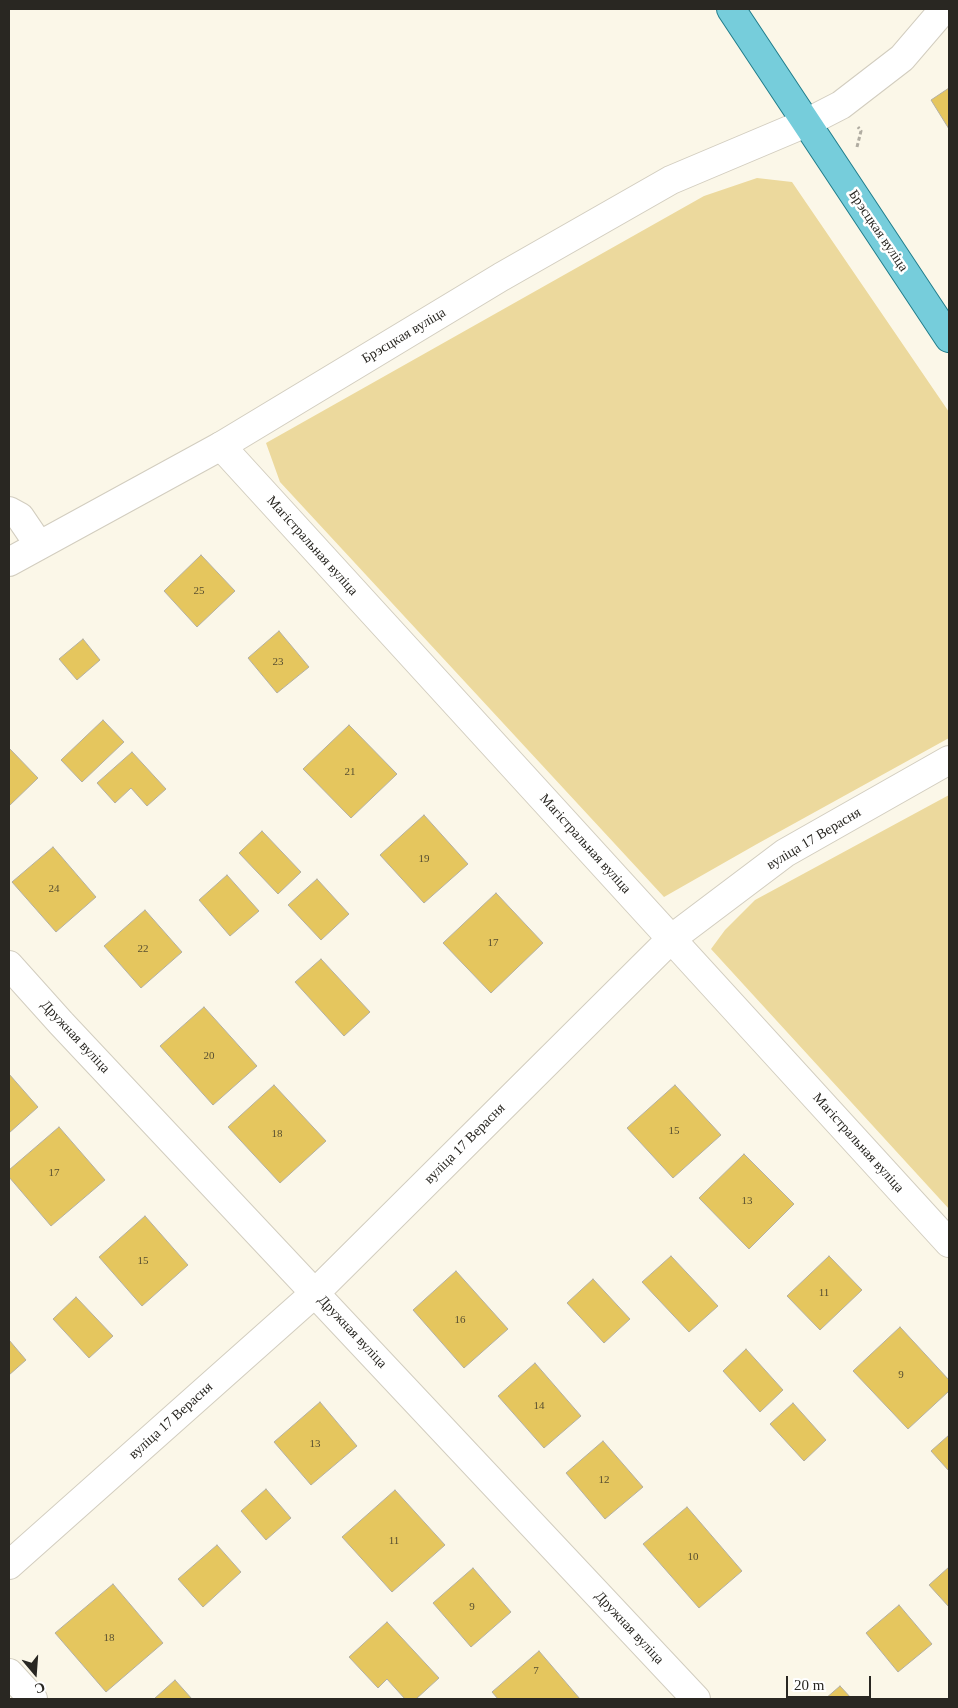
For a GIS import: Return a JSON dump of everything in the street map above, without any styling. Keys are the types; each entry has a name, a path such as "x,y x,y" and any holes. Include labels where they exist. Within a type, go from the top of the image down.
{"main road":[{"name":"Брэсцкая вуліца","path":"731,9 949,338"}],"street":[{"path":"806,123 841,105 902,58 944,9"},
{"name":"Брэсцкая вуліца","path":"9,562 221,446 501,277 671,180 806,123"},
{"name":"Магістральная вуліца","path":"221,446 949,1243"},
{"path":"9,511 20,517 39,545"},
{"name":"вуліца 17 Верасня","path":"9,1565 316,1292 672,939 785,853 949,760"},
{"name":"Дружная вуліца","path":"9,964 61,1023 316,1292 696,1699"},
{"path":"9,1673 33,1699"}],"shaded area":[{"path":"757,178 792,182 949,412 949,738 664,897 280,482 266,443 704,196"},
{"path":"949,795 949,1209 711,949 725,930 755,900"}],"building":[{"path":"949,88 949,129 931,100"},
{"path":"201,555 235,591 197,627 164,591"},
{"path":"279,631 309,667 277,693 248,658"},
{"path":"83,639 100,660 77,680 59,659"},
{"path":"103,720 124,742 82,782 61,760"},
{"path":"349,725 397,774 351,818 303,769"},
{"path":"9,748 38,778 9,806"},
{"path":"132,752 166,789 147,806 131,788 115,803 97,783"},
{"path":"424,815 468,864 424,903 380,855"},
{"path":"262,831 301,872 278,894 239,853"},
{"path":"53,847 96,897 56,932 12,882"},
{"path":"227,875 259,911 230,936 199,900"},
{"path":"317,879 349,914 321,940 288,905"},
{"path":"496,893 543,943 491,993 443,943"},
{"path":"145,910 182,952 141,988 104,946"},
{"path":"321,959 370,1012 344,1036 295,982"},
{"path":"204,1007 257,1066 213,1105 160,1046"},
{"path":"9,1074 38,1107 9,1133"},
{"path":"274,1085 326,1141 280,1183 228,1127"},
{"path":"675,1085 721,1135 673,1178 627,1128"},
{"path":"59,1127 105,1180 51,1226 9,1177 9,1170"},
{"path":"744,1154 794,1204 749,1249 699,1198"},
{"path":"145,1216 188,1265 142,1306 99,1257"},
{"path":"671,1256 718,1306 689,1332 642,1282"},
{"path":"829,1256 862,1290 820,1330 787,1296"},
{"path":"456,1271 508,1329 464,1368 413,1310"},
{"path":"593,1279 630,1319 604,1343 567,1303"},
{"path":"76,1297 113,1336 89,1358 53,1319"},
{"path":"900,1327 949,1380 949,1391 908,1429 853,1371"},
{"path":"9,1340 26,1360 9,1375"},
{"path":"746,1349 783,1390 760,1412 723,1371"},
{"path":"535,1363 581,1416 544,1448 498,1396"},
{"path":"320,1402 357,1446 311,1485 274,1442"},
{"path":"793,1403 826,1440 804,1461 770,1424"},
{"path":"949,1435 949,1471 931,1451"},
{"path":"603,1441 643,1487 605,1519 566,1473"},
{"path":"266,1489 291,1518 266,1540 241,1511"},
{"path":"395,1490 445,1545 392,1592 342,1537"},
{"path":"687,1507 742,1571 699,1608 643,1544"},
{"path":"217,1545 241,1572 203,1607 178,1579"},
{"path":"949,1567 949,1607 929,1585"},
{"path":"473,1568 511,1612 471,1647 433,1603"},
{"path":"113,1584 163,1643 106,1692 55,1633"},
{"path":"899,1605 932,1644 898,1672 866,1633"},
{"path":"387,1622 439,1678 416,1699 405,1699 387,1679 378,1688 349,1657"},
{"path":"539,1651 580,1699 498,1699 492,1692"},
{"path":"175,1680 192,1699 154,1699"},
{"path":"840,1686 852,1699 825,1699"}]}
